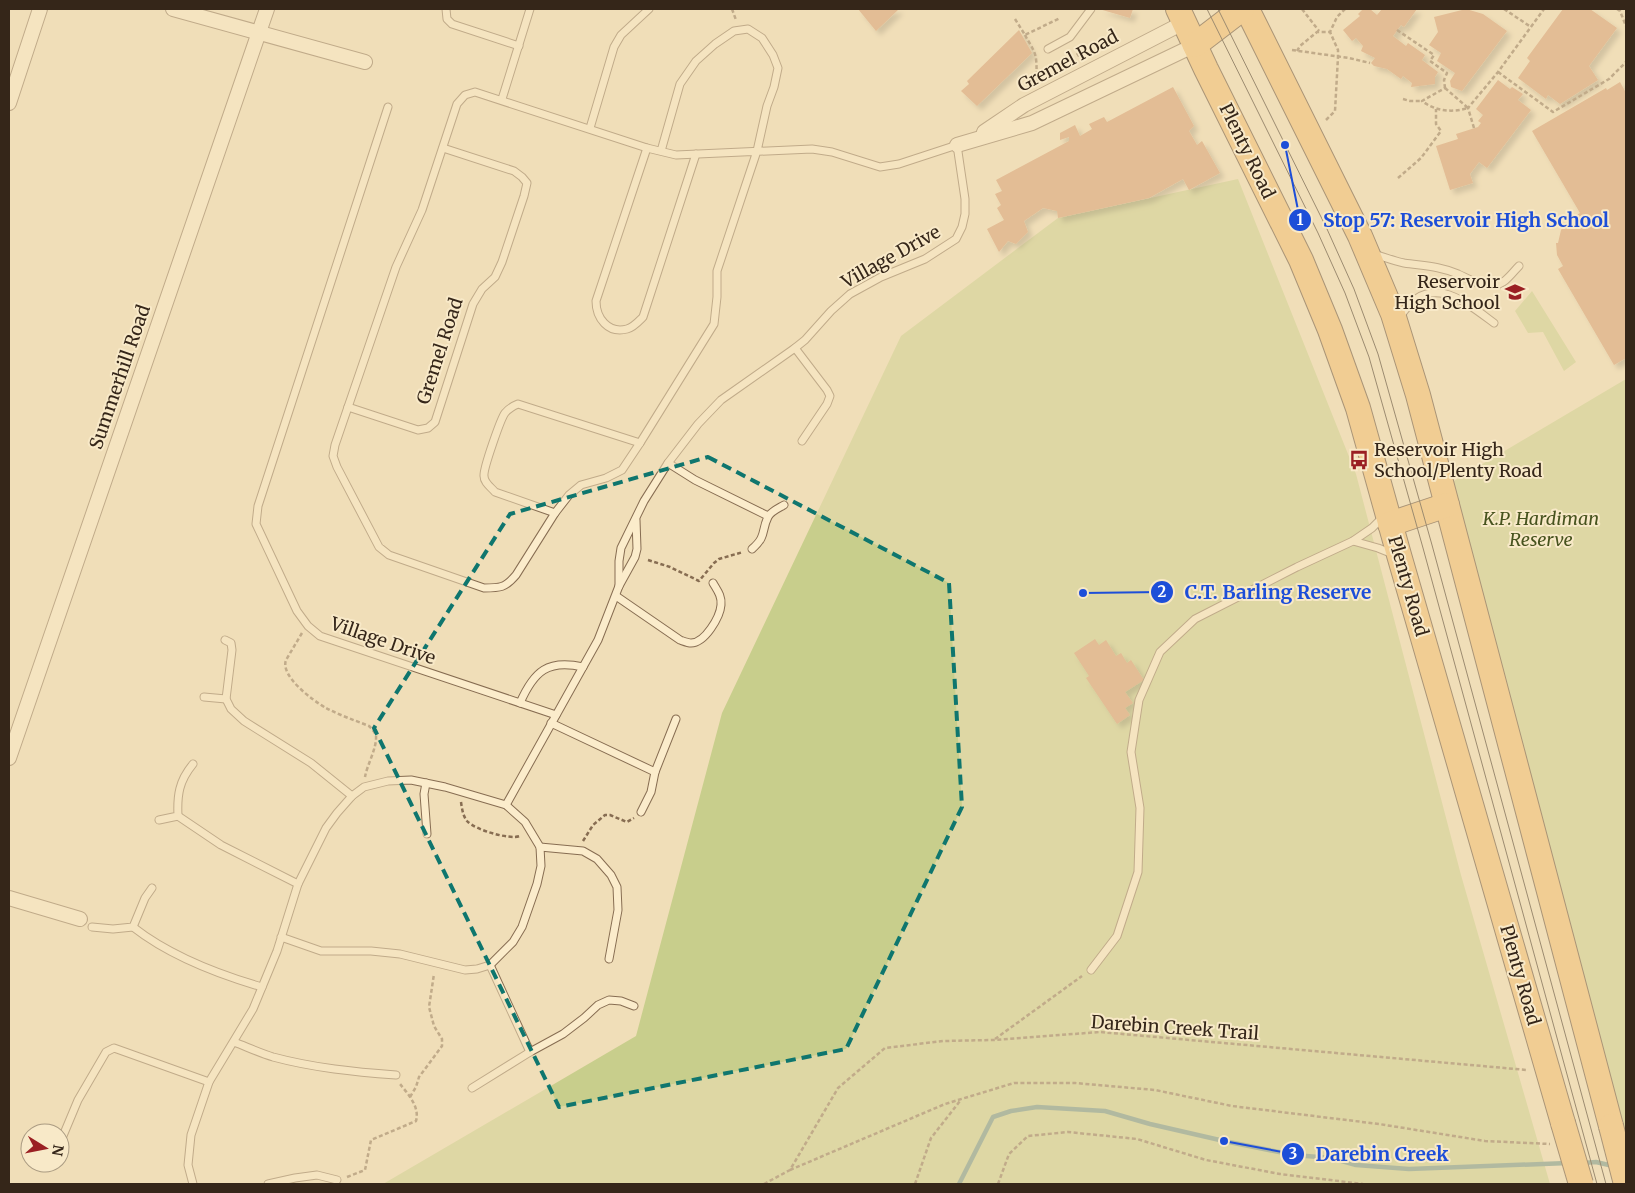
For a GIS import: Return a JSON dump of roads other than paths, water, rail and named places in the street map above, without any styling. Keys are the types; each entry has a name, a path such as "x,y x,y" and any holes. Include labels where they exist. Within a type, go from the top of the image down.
{"highway":[{"path":"1182,15 1236,9"},
{"path":"1195,45 1242,9"},
{"path":"1247,9 1360,236 1396,324 1418,395 1626,1184"},
{"name":"Plenty Road","path":"1182,15 1301,260 1358,408 1581,1184"},
{"path":"1389,519 1447,505"}],"street":[{"path":"9,103 40,9"},
{"path":"173,9 365,62"},
{"name":"Summerhill Road","path":"9,758 267,9"},
{"name":"Gremel Road","path":"973,140 1024,105 1043,96 1182,15"},
{"name":"Gremel Road","path":"957,145 1032,124 1195,45"},
{"path":"9,898 80,919"}],"lane":[{"path":"446,9 447,20 452,24 519,46"},
{"path":"502,100 530,9"},
{"path":"1048,49 1070,38 1091,9"},
{"path":"590,128 614,47 620,34 647,10"},
{"name":"Gremel Road","path":"661,151 680,84 696,61 715,44 734,31 748,30 762,38 773,55 778,68 757,151 716,271 717,296 714,324 622,470 606,478 581,485 569,495 555,513 516,575 509,584 499,588 484,588 389,556 379,547 336,467 333,456 335,445 396,266 422,210 457,104 465,95 475,92 647,148 676,155 757,151 812,149 832,152 880,167 899,164 957,145"},
{"name":"Village Drive","path":"388,107 258,506 256,524 297,611 308,626 320,636 556,715"},
{"name":"Village Drive","path":"619,586 621,548 648,494 668,463 698,424 721,400 805,340 831,311 850,294 881,277 925,259 956,239 962,227 965,214 965,199 957,145"},
{"name":"Gremel Road","path":"348,407 418,430 428,428 436,422 473,304 482,289 495,277 502,262 527,183 514,171 443,148"},
{"path":"647,148 596,301 596,311 600,319 606,326 615,330 628,329 637,324 643,316 696,154"},
{"path":"1366,252 1406,263 1442,268 1486,285 1498,285 1519,266"},
{"path":"1396,324 1411,302 1427,294 1437,292 1451,294 1494,323"},
{"path":"795,348 828,390 830,396 827,404 802,441"},
{"path":"555,513 495,492 483,477 504,414 511,407 518,404 640,443"},
{"path":"668,463 695,480 768,516"},
{"path":"752,549 759,543 763,535 768,516 784,506"},
{"name":"Village Drive","path":"506,805 598,640 619,586 635,557 637,549 636,518"},
{"path":"1091,970 1117,936 1138,872 1140,808 1131,752 1139,700 1160,652 1195,619 1297,567 1353,542 1372,528 1389,519"},
{"path":"1353,542 1378,548 1389,554 1399,555"},
{"path":"616,596 680,640 690,644 698,642 708,633 717,617 721,604 719,593 713,583"},
{"path":"225,640 231,644 232,650 226,699 231,709 244,721 311,763 352,796"},
{"path":"520,703 526,688 534,676 546,667 559,664 583,666"},
{"path":"204,697 226,699"},
{"path":"641,812 651,792 655,772 676,719"},
{"path":"551,724 655,772"},
{"path":"178,816 178,791 185,773 193,764"},
{"path":"193,1184 188,1165 191,1135 209,1082 253,1009 281,937 298,884 326,828 352,796 364,787 388,781 411,780 458,791 506,805 525,822 540,847 541,866 537,884 522,927 513,942 490,965 465,970 400,954 321,951 281,937"},
{"path":"426,783 424,794 428,834"},
{"path":"159,820 178,816 221,845 298,884"},
{"path":"540,847 583,851 597,859 611,875 617,887 618,910 609,960"},
{"path":"133,927 145,898 152,888"},
{"path":"92,927 123,929 133,927 160,945 192,961 231,978 262,987"},
{"path":"490,965 530,1052"},
{"path":"472,1088 563,1034 598,1005 609,1000 621,1001 634,1006"},
{"path":"234,1042 293,1062 352,1072 394,1075"},
{"path":"68,1123 78,1100 106,1052 114,1048 209,1082"},
{"path":"268,1184 317,1175 337,1180"}],"waterway":[{"path":"959,1184 993,1117 1011,1111 1037,1107 1105,1111 1150,1124 1224,1141 1294,1155 1331,1158 1356,1165 1409,1169 1568,1163"},
{"path":"1583,1163 1596,1162 1613,1166"}],"tram line":[{"path":"1207,9 1318,233 1345,293 1369,357 1597,1184"},
{"path":"1218,9 1327,229 1354,289 1378,354 1606,1184"}],"place":[{"name":"Stop 57: Reservoir High School","path":"1285,145"},
{"name":"Reservoir High School","path":"1515,292"},
{"name":"Reservoir High School/Plenty Road","path":"1359,460"},
{"name":"C.T. Barling Reserve","path":"1083,593"},
{"name":"Darebin Creek","path":"1224,1141"}],"park label":[{"name":"K.P. Hardiman Reserve","path":"1541,529"}]}
